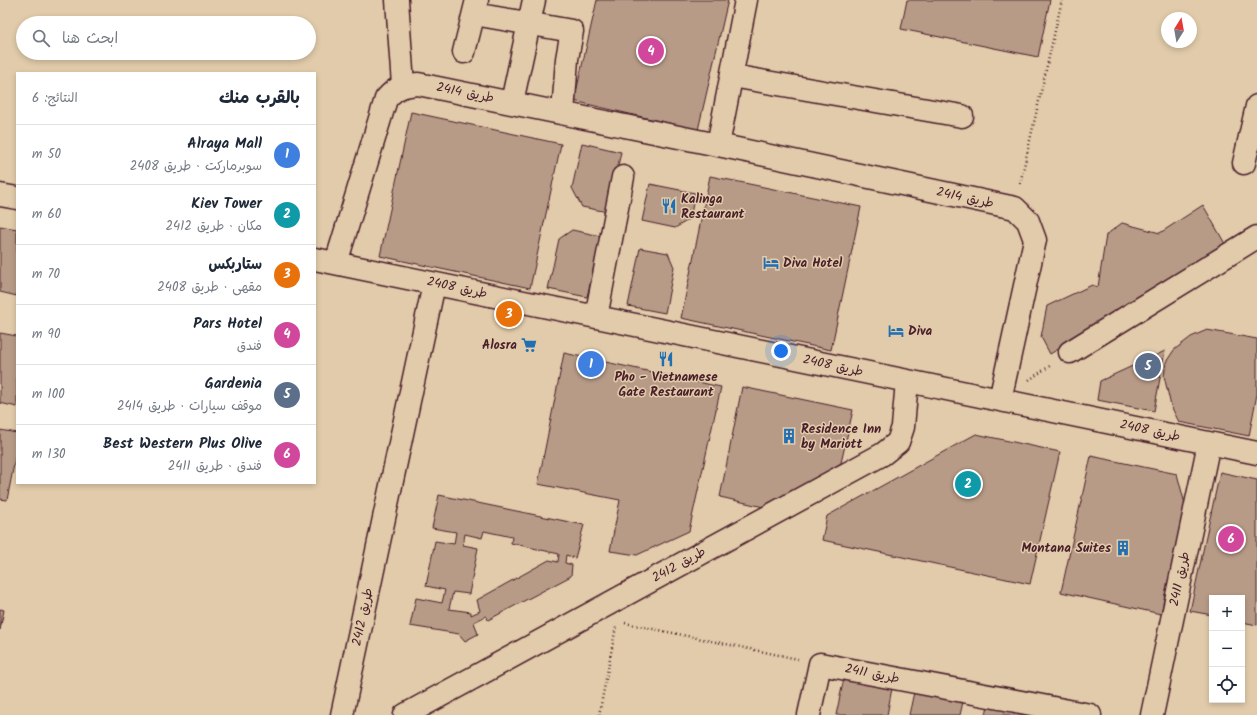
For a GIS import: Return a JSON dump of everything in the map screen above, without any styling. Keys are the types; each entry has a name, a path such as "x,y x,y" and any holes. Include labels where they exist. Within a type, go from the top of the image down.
{"street":[{"path":"336,263 386,99 392,92 403,85 397,0"},
{"path":"512,102 534,0"},
{"path":"718,145 746,0"},
{"path":"464,52 476,7 529,24 572,31 566,59 562,113"},
{"path":"732,76 962,116"},
{"name":"طريق 2414","path":"403,85 418,84 512,102 1014,208"},
{"path":"1244,163 1257,106"},
{"path":"596,317 623,177"},
{"path":"0,195 16,198"},
{"path":"1000,400 1035,240 1028,221 1014,208"},
{"path":"1070,352 1257,237"},
{"name":"طريق 2408","path":"316,259 1257,453"},
{"name":"طريق 2412","path":"342,715 434,284"},
{"name":"طريق 2412","path":"405,715 883,454 898,442 903,427 907,381"},
{"name":"طريق 2411","path":"1152,715 1209,443"},
{"path":"809,715 820,664"},
{"name":"طريق 2411","path":"820,664 1090,715"}],"path":[{"path":"1014,208 1062,0"},
{"path":"1000,400 1070,352"},
{"path":"599,715 617,622 820,664"}],"building":[{"path":"597,0 728,0 698,130 574,101"},
{"path":"907,0 1050,0 1038,57 901,29"},
{"path":"411,112 561,144 530,288 380,256"},
{"path":"582,143 621,152 608,212 582,207 572,188"},
{"name":"Diva Hotel","path":"710,176 861,207 831,350 681,318"},
{"name":"Kalinga Restaurant","path":"650,184 695,193 690,219 675,228 642,221"},
{"path":"1203,205 1228,249 1050,354 1041,337 1047,306 1092,285 1098,287 1106,235 1122,223 1160,233"},
{"path":"0,226 16,229 16,296 0,292"},
{"path":"572,230 601,236 587,297 548,289 559,239"},
{"path":"640,248 668,253 674,267 665,313 628,306"},
{"path":"1207,330 1257,339 1257,394 1249,436 1179,422 1171,406 1164,376 1166,362 1174,350 1191,337"},
{"path":"0,333 16,336 16,407 0,403"},
{"path":"1165,351 1154,411 1097,400 1100,381"},
{"path":"564,353 721,387 689,531 637,555 610,551 620,500 538,484"},
{"name":"Residence Inn by Mariott","path":"742,387 853,410 841,463 768,508 720,497"},
{"path":"0,430 16,433 16,454 7,500 0,499"},
{"path":"976,434 1060,452 1030,584 822,540 827,516"},
{"name":"Montana Suites","path":"1091,456 1177,474 1185,504 1161,614 1061,592"},
{"path":"1220,472 1257,480 1257,625 1245,623 1245,595 1209,595 1209,614 1190,611"},
{"path":"439,495 584,525 575,558 566,555 565,563 572,565 571,576 488,620 486,616 474,622 478,634 465,641 459,634 410,626 416,598 442,603 445,590 426,586 435,541 454,544 456,532 432,528","holes":["484,531 512,537 511,543 559,554 558,562 549,560 477,600 480,611 471,615 471,612 449,609 453,592 469,594 478,548 463,545 465,534 482,538"]},
{"path":"0,609 4,610 0,630"},
{"path":"844,678 892,688 887,715 836,715"},
{"path":"914,692 963,702 960,715 909,715"},
{"path":"988,705 1034,715 986,715"}],"place":[{"name":"Pars Hotel","path":"651,51"},
{"name":"Kalinga Restaurant","path":"669,206"},
{"name":"Diva Hotel","path":"771,263"},
{"name":"ستاربكس","path":"509,314"},
{"name":"Diva","path":"896,331"},
{"name":"Alosra","path":"529,345"},
{"name":"Pho - Vietnamese Gate Restaurant","path":"666,359"},
{"name":"Alraya Mall","path":"591,364"},
{"name":"Gardenia","path":"1148,366"},
{"name":"Residence Inn by Mariott","path":"789,436"},
{"name":"Kiev Tower","path":"968,484"},
{"name":"Best Western Plus Olive","path":"1231,539"},
{"name":"Montana Suites","path":"1123,548"}]}
